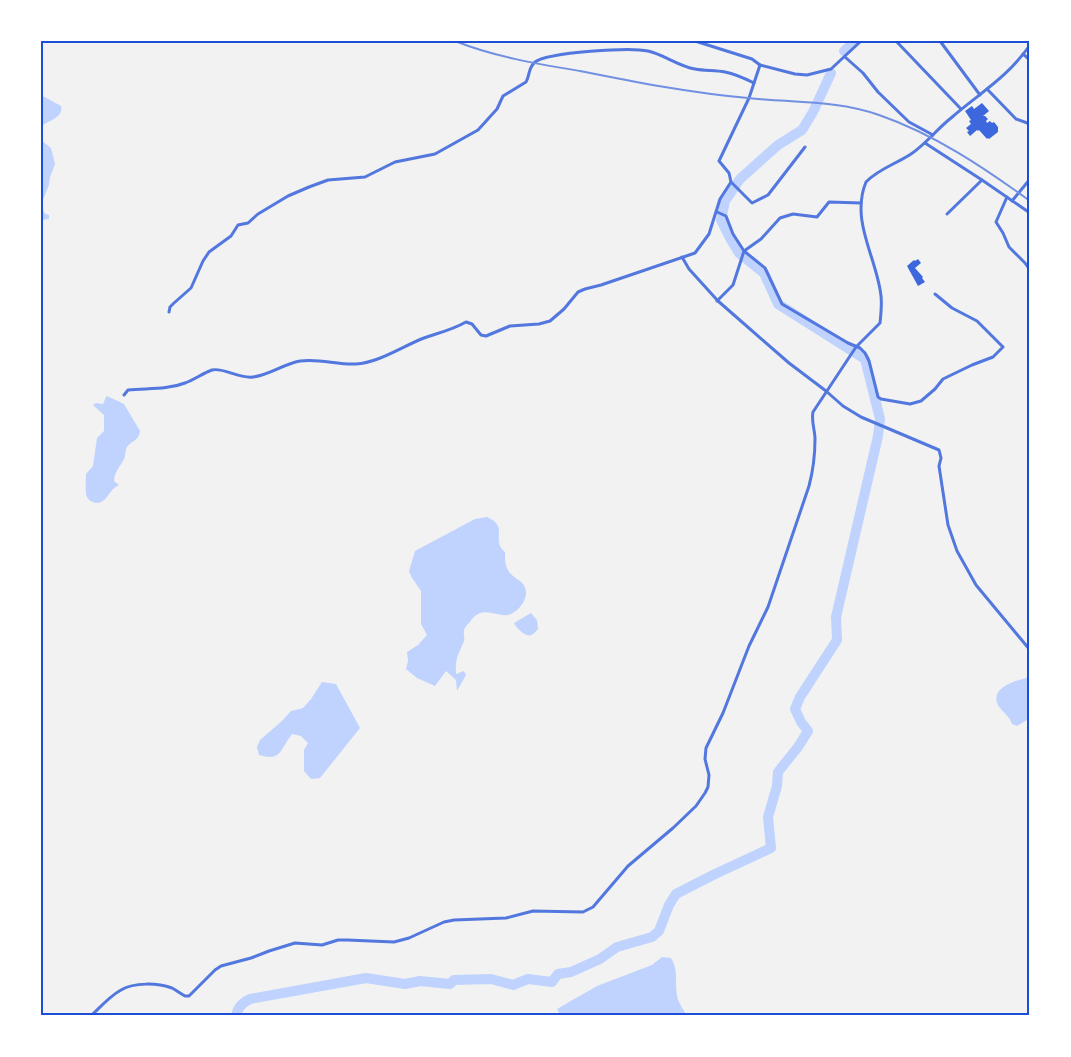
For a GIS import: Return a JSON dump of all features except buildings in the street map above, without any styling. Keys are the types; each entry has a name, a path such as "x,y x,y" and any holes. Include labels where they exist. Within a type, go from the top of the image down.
{"street":[{"path":"696,41 752,59 760,65 795,74 807,75 831,69 861,41"},
{"path":"896,41 961,109"},
{"path":"940,41 980,95"},
{"path":"91,1016 109,998 129,986 150,984 162,986 173,988 185,996 189,996 221,966 295,943 322,945 338,940 394,942 409,938 438,924 454,920 506,918 533,911 583,912 593,907 628,866 696,806 706,793 708,787 709,775 705,759 706,748 723,713 749,646 768,607 803,503 814,462 815,438 812,418 816,406 856,347 880,323 879,284 861,217 864,186 868,179 912,153 925,143 961,109 1007,73 1030,45"},
{"path":"169,312 174,303 191,288 207,255 214,247 232,234 238,225 248,223 258,214 288,196 309,187 336,179 365,177 395,162 435,154 481,127 497,109 503,96 526,82 530,66 538,60 579,52 610,50 649,51 687,67 730,73 754,82"},
{"path":"1023,54 1030,60"},
{"path":"845,57 909,122 933,135"},
{"path":"760,65 749,98 719,161 729,173 731,182 752,203 768,195 805,147"},
{"path":"987,89 1016,119 1030,124"},
{"path":"925,143 1030,213"},
{"path":"1012,201 1030,179"},
{"path":"947,214 982,180"},
{"path":"124,395 128,390 162,388 183,384 211,370 223,371 243,377 253,377 266,375 286,364 302,361 358,364 383,357 423,338 451,330 466,322 472,324 481,335 486,336 510,326 539,324 550,321 564,309 578,292 695,252 709,234 720,199 731,182"},
{"path":"1007,197 996,222 1003,233 1008,248 1030,270"},
{"path":"717,300 733,285 744,251 761,239 780,218 793,214 817,217 829,202 862,203"},
{"path":"717,212 726,216 733,234 744,251 765,268 782,304 865,353 869,361 878,397 881,399 910,404 920,401 936,389 943,379 993,357 1002,347 977,320 952,308 935,294"},
{"path":"682,257 689,269 717,300 789,363 843,406 861,417 940,450 939,466 948,525 957,551 976,586 1030,650"}],"water":[{"path":"41,95 61,106 61,110 58,116 41,126"},
{"path":"41,140 51,148 55,164 42,202 44,213 49,215 49,219 41,220"},
{"path":"107,396 124,404 140,431 137,439 127,447 124,459 115,475 114,481 119,485 103,501 97,503 89,500 87,497 86,474 93,466 97,438 104,431 104,415 93,405 96,403 103,404"},
{"path":"487,517 494,521 499,529 499,543 505,552 507,568 526,589 525,598 521,606 511,614 502,615 484,612 476,615 464,630 464,641 457,657 456,674 464,671 466,675 457,691 456,680 446,671 435,686 417,678 406,669 408,661 407,652 418,645 427,635 421,624 421,591 409,571 415,551 475,519"},
{"path":"531,613 537,620 538,629 531,635 526,635 514,623"},
{"path":"1030,677 1030,718 1017,726 1012,724 998,705 996,699 998,693 1006,685"},
{"path":"322,682 336,684 360,728 320,778 311,779 304,771 304,750 308,743 301,736 292,734 280,753 272,757 259,755 257,747 260,740 291,711 303,708"},
{"path":"662,957 671,958 674,963 677,996 687,1016 560,1015 557,1009 597,986 652,965"}],"waterway":[{"path":"844,51 856,41"},
{"path":"236,1016 241,1006 250,999 366,978 405,984 420,981 450,984 454,980 491,979 513,985 528,979 552,982 558,974 571,972 600,959 617,947 652,937 659,931 669,905 676,894 771,848 768,817 777,786 778,772 808,731 795,709 800,697 837,640 836,617 878,436 880,419 865,359 778,304 764,273 739,253 721,220 725,201 740,179 778,145 802,130 813,112 831,73"}],"railway":[{"path":"455,41 470,47 517,59 663,87 764,100 830,104 863,110 899,123 958,152 1030,201"}]}
